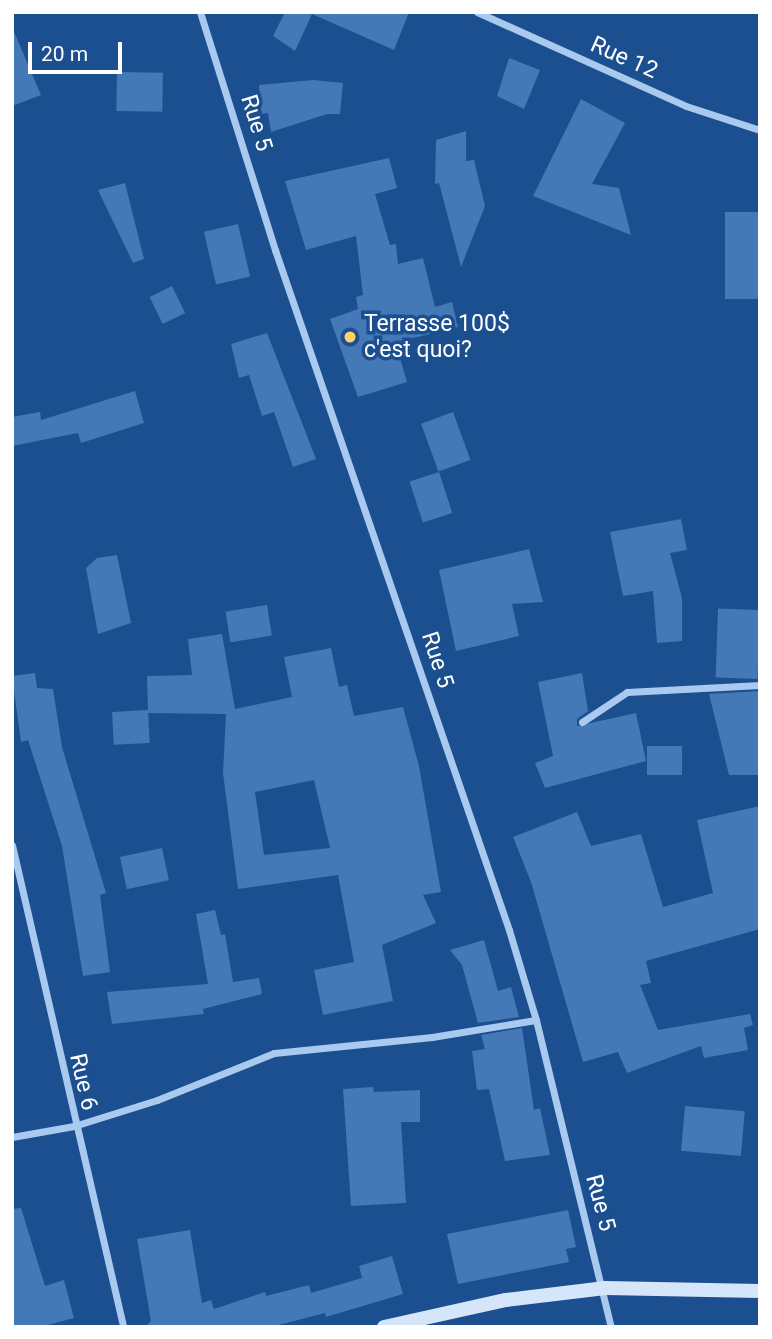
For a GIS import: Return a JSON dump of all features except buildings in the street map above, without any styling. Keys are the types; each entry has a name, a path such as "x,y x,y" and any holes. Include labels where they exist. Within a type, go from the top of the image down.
{"main road":[{"path":"383,1327 506,1300 605,1288 760,1291"}],"street":[{"name":"Rue 5","path":"200,12 279,262 396,596 536,1020 580,1206 605,1288 611,1327"},
{"name":"Rue 12","path":"477,12 686,106 760,130"},
{"path":"582,722 627,692 760,685"},
{"name":"Rue 6","path":"12,845 74,1126 123,1327"},
{"path":"12,1138 74,1126 157,1100 274,1053 432,1037 536,1020"}],"place":[{"name":"Terrasse 100$ c'est quoi?","path":"350,337"}]}
